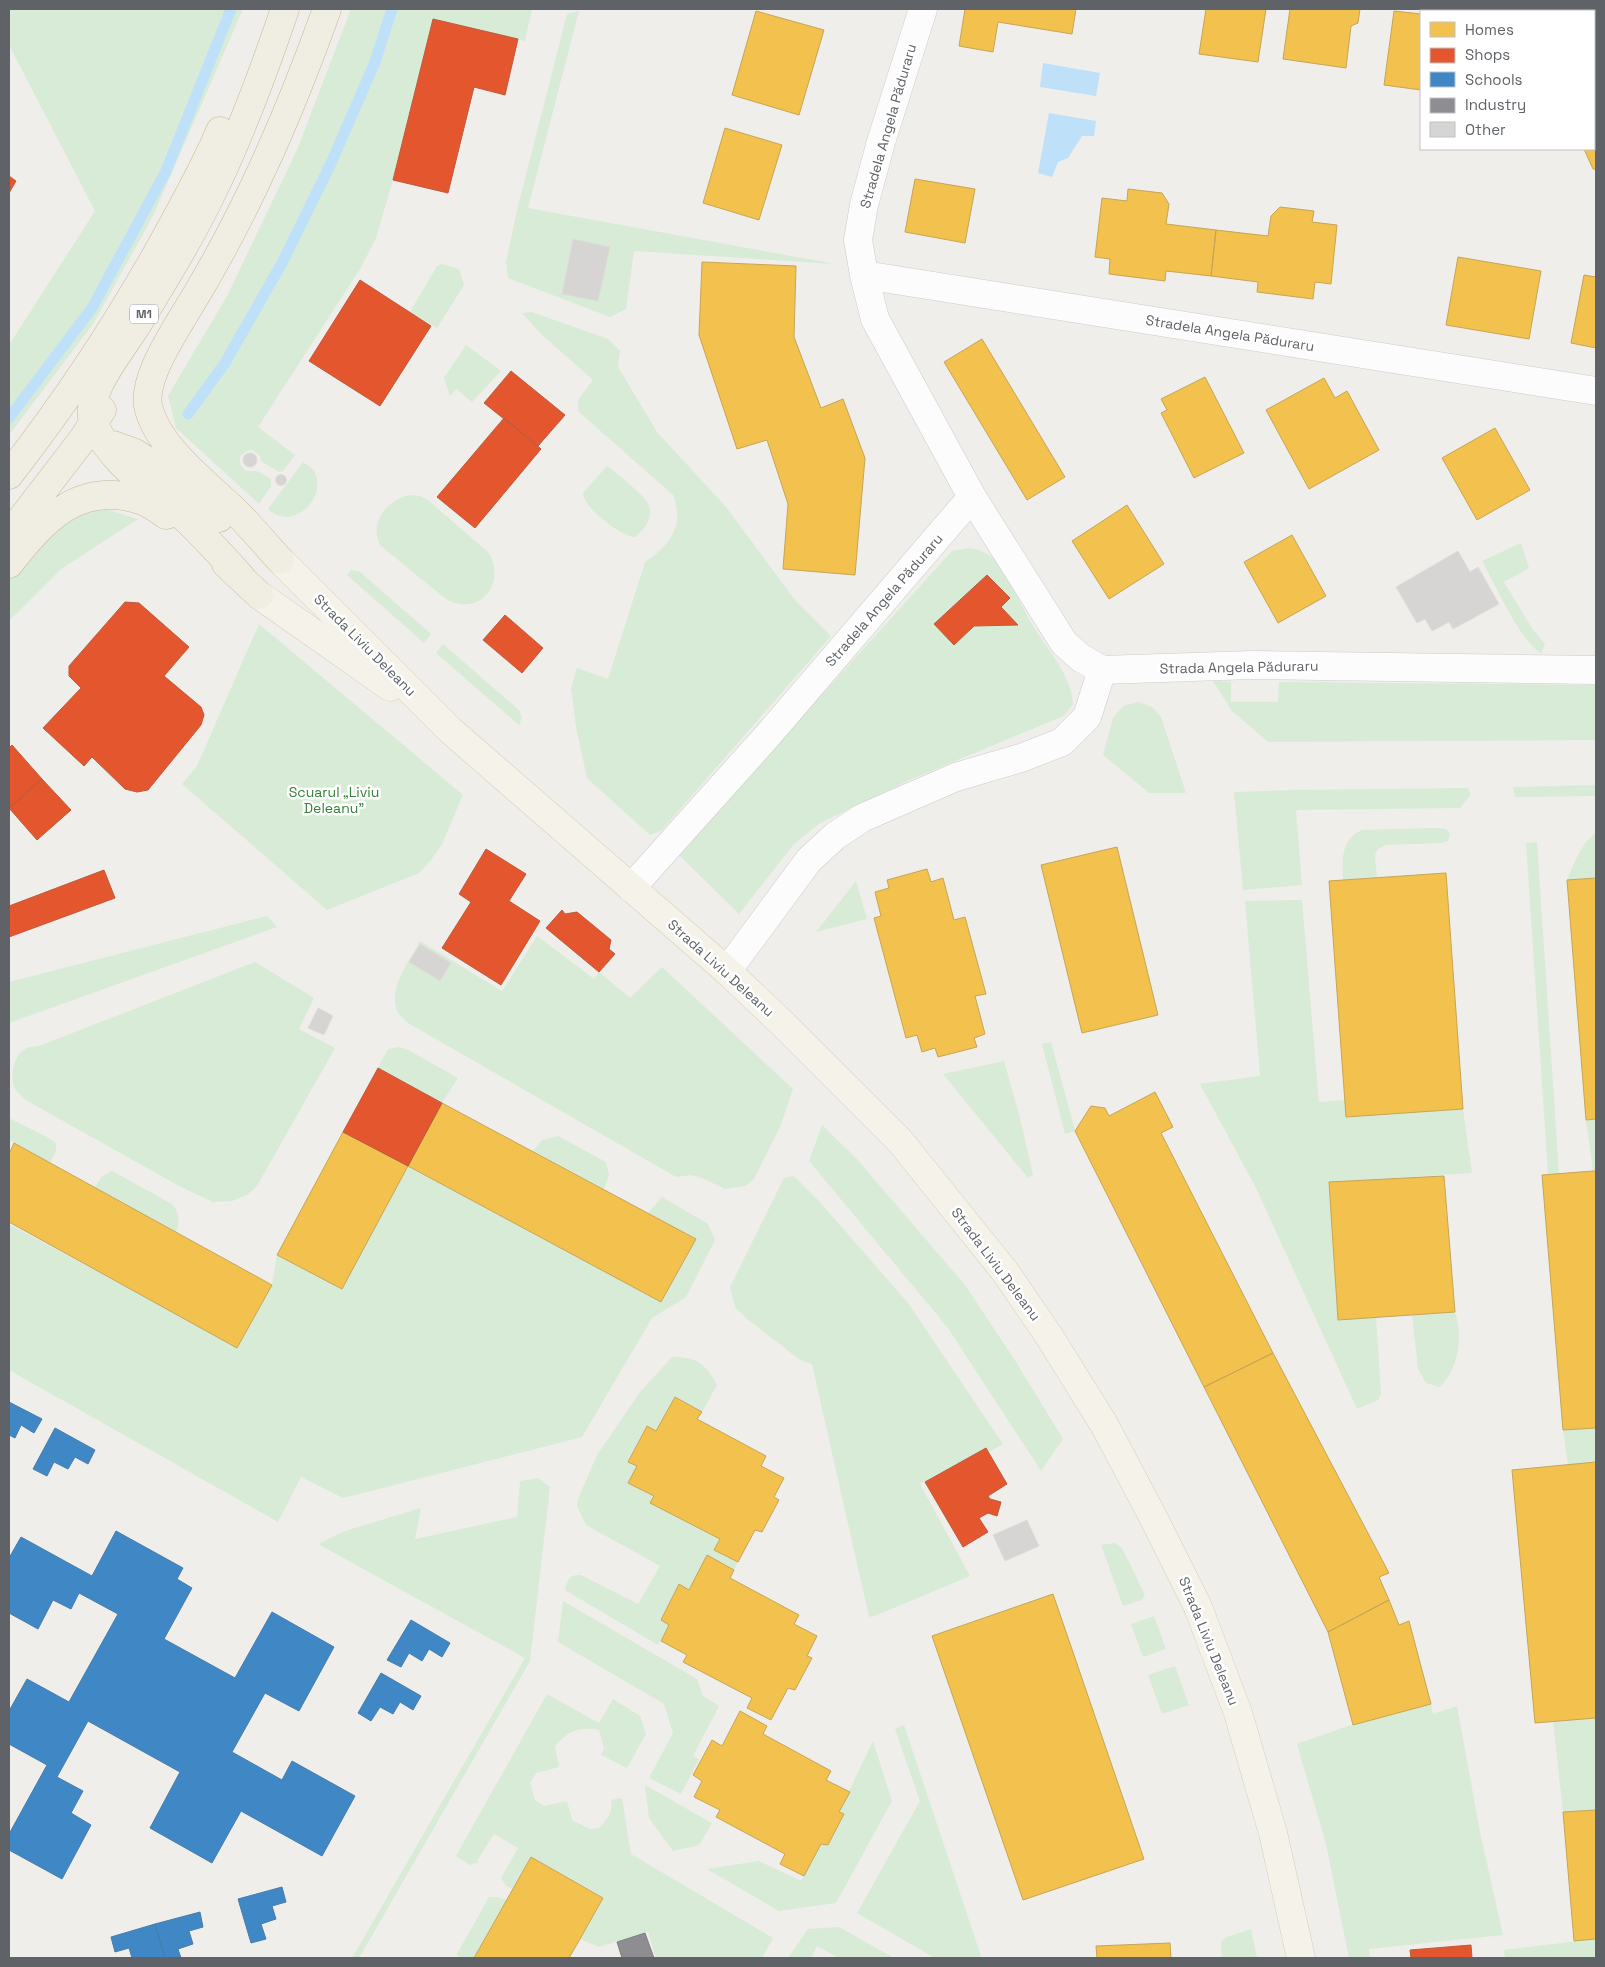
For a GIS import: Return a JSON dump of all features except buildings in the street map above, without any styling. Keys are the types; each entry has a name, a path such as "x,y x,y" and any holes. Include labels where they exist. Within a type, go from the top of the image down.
{"highway":[{"name":"M1","path":"9,475 90,363 143,279 219,134 267,9"},
{"name":"M1","path":"95,433 93,406 97,386 143,315 212,194 244,119 285,9"},
{"name":"M1","path":"9,535 95,433 164,320 230,201 290,62 308,9"},
{"name":"M1","path":"280,560 240,516 178,456 155,428 148,408 149,388 158,360 204,284 240,218 269,158 308,63 327,9"},
{"path":"95,433 132,473 185,518 250,586"},
{"path":"9,505 40,462 57,445 95,433 135,453 155,466 210,511 280,560"},
{"path":"9,564 22,546 54,514 73,503 94,496 118,495 144,502 170,516 250,586"}],"main road":[{"name":"Strada Liviu Deleanu","path":"280,560 450,730 727,971 900,1140 1006,1273 1049,1336 1105,1426 1154,1517 1198,1607 1238,1713 1273,1833 1297,1933 1301,1958"},
{"name":"Strada Liviu Deleanu","path":"250,586 450,730"}],"street":[{"name":"Stradela Angela Păduraru","path":"631,888 769,734 972,497 875,319 858,240 864,205 881,142 923,9"},
{"name":"Stradela Angela Păduraru","path":"864,275 1596,391"},
{"path":"727,971 809,860 835,836 862,818 956,777 1021,758 1062,742 1088,717 1102,670 1081,658 1064,643 972,497"},
{"name":"Strada Angela Păduraru","path":"1102,670 1252,665 1596,670"}],"green space":[{"path":"9,9 243,9 153,216 93,324 9,435 9,345 95,211 9,45"},
{"path":"351,9 532,9 525,41 433,19 393,180 376,238 360,269 258,427 295,455 283,471 279,472 261,461 260,456 252,450 246,451 240,457 240,464 246,471 257,471 271,479 271,486 259,504 176,428 168,396 227,296 297,150"},
{"path":"579,11 528,208 835,264 634,251 626,309 610,317 508,278 506,262 518,206 567,14"},
{"path":"442,264 459,269 464,285 437,328 410,312 437,266"},
{"path":"532,312 608,339 620,351 618,367 657,432 726,507 795,600 831,636 662,830 650,835 587,778 576,727 571,688 577,668 608,679 645,562 662,549 673,534 677,516 676,506 673,495 578,411 578,400 593,380 541,334 522,313"},
{"path":"466,345 501,371 472,402 456,389 450,396 444,378"},
{"path":"303,462 314,471 317,482 316,492 312,501 306,509 288,517 278,515 268,509"},
{"path":"607,466 636,490 646,500 650,508 648,522 635,537 612,527 589,506 585,499 583,493"},
{"path":"411,495 420,496 428,500 489,553 494,567 494,581 490,590 482,599 467,604 447,600 380,545 377,528 382,513 394,501"},
{"path":"99,507 138,519 61,569 9,621 9,579 60,523"},
{"path":"1521,543 1529,568 1504,582 1533,630 1545,644 1541,653 1533,647 1517,625 1482,561"},
{"path":"970,548 988,554 994,559 1033,626 1058,663 1068,683 1073,704 1064,716 914,778 820,823 794,844 739,914 678,854 952,551"},
{"path":"351,570 359,571 431,634 424,643 347,575"},
{"name":"Scuarul „Liviu Deleanu”","path":"259,624 463,795 442,844 419,873 327,910 182,784 197,766"},
{"path":"443,644 519,710 522,718 519,725 436,653"},
{"path":"1213,681 1231,682 1231,702 1278,702 1279,682 1596,685 1596,740 1268,742 1232,711"},
{"path":"1138,702 1152,707 1161,717 1186,793 1149,793 1103,755 1113,718 1123,706"},
{"path":"1596,785 1596,796 1515,797 1513,787"},
{"path":"1468,788 1471,794 1460,808 1296,810 1302,885 1243,890 1234,792"},
{"path":"1446,829 1450,834 1448,841 1441,843 1386,845 1378,849 1375,855 1377,878 1343,880 1343,858 1346,845 1355,834 1362,830"},
{"path":"1596,833 1596,878 1567,880 1582,848"},
{"path":"1537,842 1559,1174 1548,1174 1526,843"},
{"path":"856,881 867,919 816,932"},
{"path":"1302,900 1319,1102 1345,1100 1346,1117 1463,1109 1472,1173 1330,1182 1339,1320 1376,1317 1381,1394 1378,1400 1357,1409 1256,1188 1200,1084 1260,1076 1245,901"},
{"path":"267,916 277,927 9,1023 9,982"},
{"path":"537,936 594,979 599,972 630,998 662,967 793,1089 780,1127 754,1179 745,1186 725,1189 691,1175 676,1177 408,1023 397,1011 395,993 401,974 420,941 502,991"},
{"path":"255,962 314,998 299,1029 335,1048 257,1186 247,1195 232,1201 213,1202 179,1186 24,1099 14,1087 14,1065 19,1055 27,1048 39,1046"},
{"path":"1051,1042 1075,1131 1065,1134 1042,1044"},
{"path":"398,1047 408,1050 458,1078 442,1103 378,1068 388,1049"},
{"path":"1004,1061 1033,1175 1028,1178 943,1074"},
{"path":"9,1118 56,1143 56,1151 50,1163 9,1140"},
{"path":"1596,1119 1596,1171 1593,1171 1586,1120"},
{"path":"822,1125 856,1158 965,1285 1016,1362 1063,1439 1041,1471 948,1328 809,1161"},
{"path":"558,1136 606,1162 609,1175 604,1189 533,1151 542,1140"},
{"path":"408,1166 661,1302 696,1239 648,1213 662,1197 708,1224 715,1240 686,1297 652,1318 582,1437 343,1498 301,1477 278,1522 9,1370 9,1224 237,1347 272,1285 277,1255 342,1289"},
{"path":"112,1171 172,1204 177,1211 178,1218 176,1232 95,1187 102,1176"},
{"path":"794,1176 819,1201 908,1303 1003,1444 989,1452 986,1448 920,1484 970,1576 869,1617 812,1364 800,1360 746,1318 735,1307 730,1287 784,1178"},
{"path":"1455,1312 1459,1342 1455,1362 1446,1380 1440,1387 1426,1383 1418,1369 1412,1314"},
{"path":"672,1357 688,1358 699,1363 709,1372 717,1385 702,1412 675,1397 656,1431 646,1426 628,1461 637,1466 628,1483 654,1496 651,1503 720,1539 714,1550 738,1562 734,1570 707,1556 689,1590 679,1584 661,1620 669,1625 658,1645 565,1590 570,1578 581,1575 638,1604 660,1566 586,1525 577,1506 578,1499 597,1455 640,1392"},
{"path":"1596,1428 1596,1462 1568,1465 1563,1430"},
{"path":"538,1478 550,1487 530,1661 359,1958 352,1958 525,1658 318,1544 345,1531 421,1508 415,1539 517,1517 520,1481"},
{"path":"1115,1543 1122,1548 1145,1595 1142,1600 1123,1606 1101,1545"},
{"path":"563,1601 697,1679 703,1696 719,1706 693,1756 699,1759 681,1794 649,1778 673,1733 664,1704 558,1642"},
{"path":"1154,1616 1166,1649 1143,1657 1131,1624"},
{"path":"1175,1666 1189,1705 1162,1714 1148,1675"},
{"path":"547,1694 599,1723 613,1699 640,1716 646,1734 627,1768 601,1755 604,1748 599,1730 580,1729 569,1733 555,1746 559,1767 536,1773 530,1783 535,1800 544,1806 567,1801 572,1820 590,1829 599,1828 607,1818 611,1809 611,1800 622,1798 631,1854 773,1938 762,1958 656,1958 648,1932 599,1947 580,1939 603,1897 531,1857 513,1889 506,1886 501,1878 518,1848 494,1834 477,1861 480,1862 470,1865 456,1856"},
{"path":"1431,1704 1433,1714 1457,1706 1480,1832 1503,1935 1369,1949 1370,1958 1349,1958 1326,1844 1297,1744 1348,1726"},
{"path":"1596,1718 1596,1810 1563,1812 1553,1722"},
{"path":"904,1725 981,1958 935,1958 857,1913 920,1801 895,1729"},
{"path":"873,1741 892,1801 836,1903 779,1911 707,1869 759,1861 801,1881 821,1844 828,1845 844,1814 839,1812"},
{"path":"645,1785 712,1823 699,1845 673,1851 649,1818"},
{"path":"489,1897 507,1900 474,1958 459,1958 457,1954"},
{"path":"839,1927 894,1958 839,1958 817,1946 811,1958 788,1958 808,1929"},
{"path":"1251,1929 1257,1958 1222,1958 1221,1942 1227,1937"},
{"path":"1596,1939 1596,1958 1505,1958 1504,1950"}],"water":[{"path":"1043,63 1100,73 1096,96 1040,87"},
{"path":"1049,113 1096,121 1094,136 1082,136 1068,158 1058,162 1052,177 1038,173"}],"waterway":[{"path":"9,418 92,308 166,171 231,9"},
{"path":"188,414 225,363 282,263 332,161 375,62 392,9"}]}
